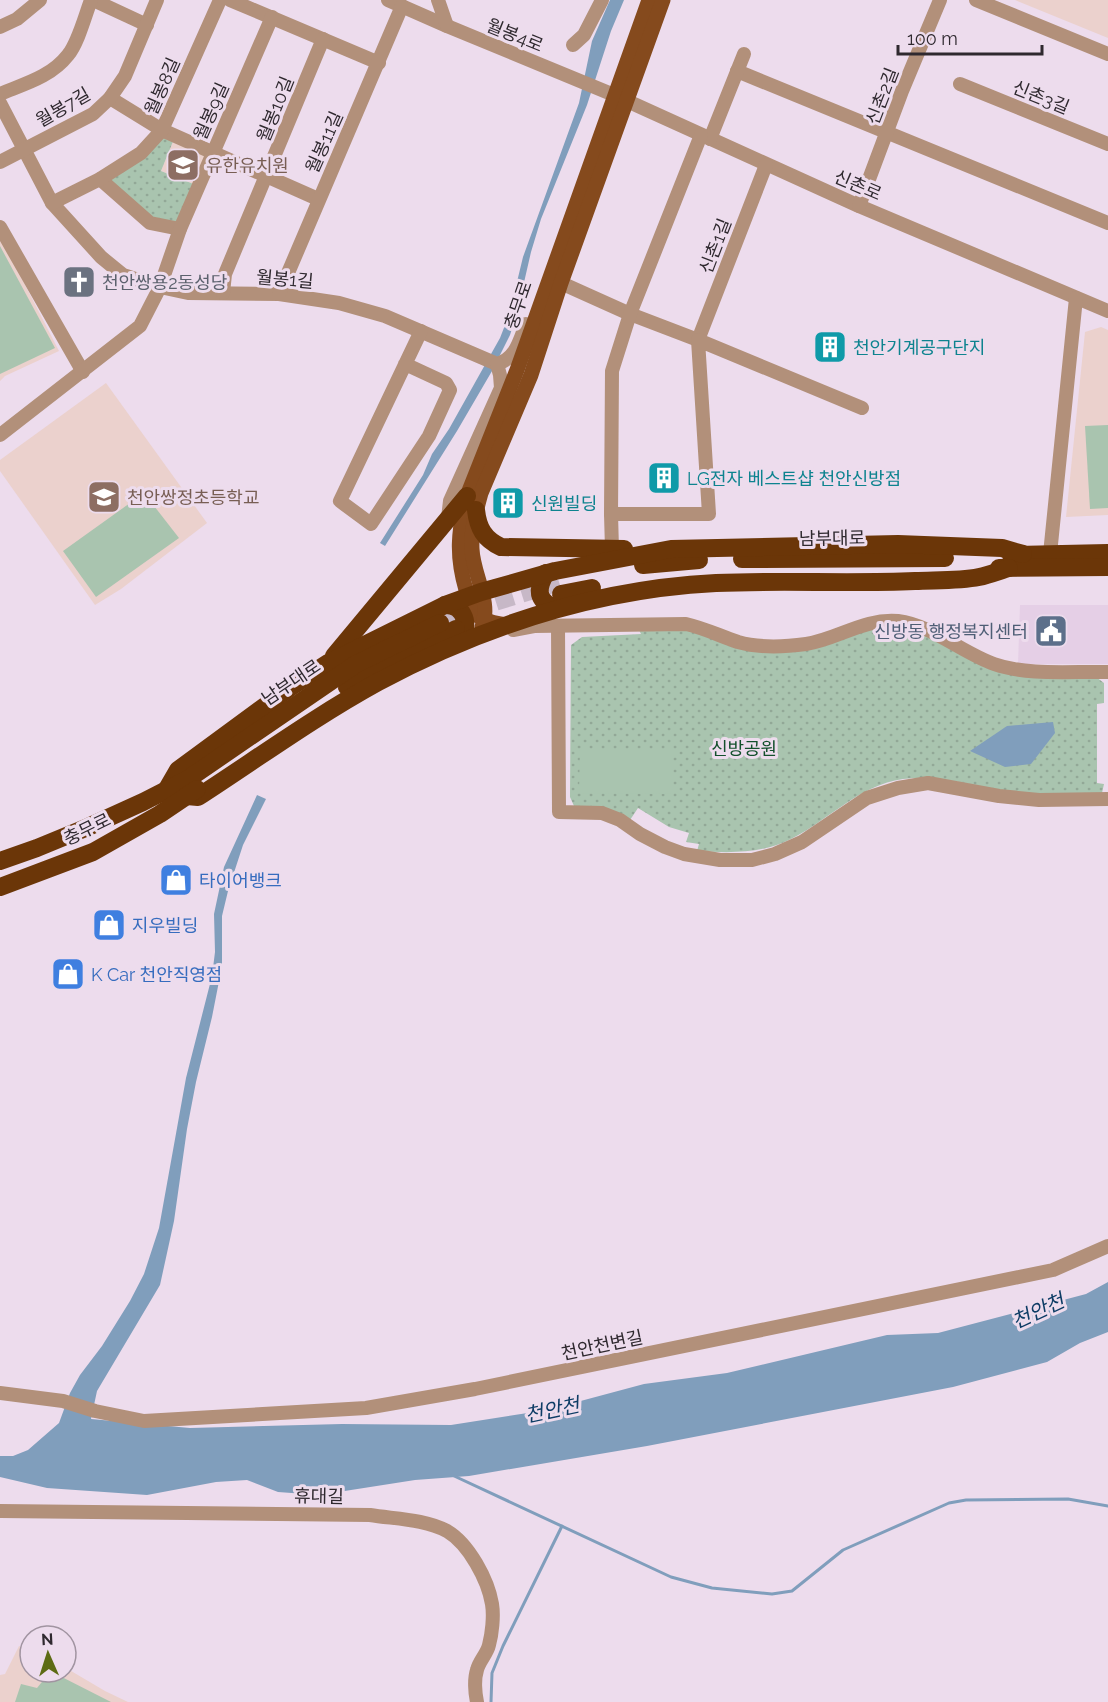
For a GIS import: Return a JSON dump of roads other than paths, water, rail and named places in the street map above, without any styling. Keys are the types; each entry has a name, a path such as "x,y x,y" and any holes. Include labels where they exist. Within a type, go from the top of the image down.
{"highway":[{"path":"328,663 448,519 472,503 480,530 486,538 501,547 671,549 898,544 1002,548 1023,554"},
{"path":"167,789 178,770 291,687 328,663 450,624 481,628 505,625 623,557 671,549"},
{"name":"남부대로","path":"556,597 615,568 710,559 1001,557 1023,554 1108,553"},
{"path":"187,796 198,797 360,693 450,624 474,594 556,597 717,583 899,582 978,577 1010,568 1108,567"},
{"name":"남부대로","path":"167,789 188,779 356,664 450,624"},
{"name":"남부대로","path":"187,796 373,671 450,624"},
{"name":"충무로","path":"4,859 88,827 167,789"},
{"name":"충무로","path":"0,887 93,852 187,796"}],"main road":[{"name":"충무로","path":"481,628 486,611 459,566 458,549 462,514 481,493 531,375 621,98 649,0"},
{"name":"충무로","path":"472,503 583,184 663,0"}],"street":[{"path":"0,27 17,19 40,0"},
{"path":"0,94 55,69 69,54 92,0 147,25"},
{"name":"월봉7길","path":"0,162 93,114 111,98 124,76 157,0"},
{"name":"월봉8길","path":"52,203 100,179 141,153 162,130 220,0"},
{"path":"230,0 379,63"},
{"path":"438,0 447,27"},
{"path":"573,45 584,35 602,0"},
{"name":"신촌2길","path":"859,206 940,0"},
{"path":"976,0 1108,54"},
{"name":"월봉4로","path":"406,4 447,27 621,98"},
{"name":"월봉11길","path":"279,294 318,199 406,4"},
{"name":"월봉9길","path":"0,435 140,326 160,287 180,229 272,17"},
{"name":"월봉10길","path":"223,293 225,274 323,39"},
{"path":"612,549 612,371 630,314 744,54"},
{"path":"737,71 1108,223"},
{"name":"신촌3길","path":"960,84 1108,144"},
{"path":"111,98 162,130 266,178 318,199"},
{"name":"신촌로","path":"621,98 859,206 1108,311"},
{"name":"월봉1길","path":"0,103 52,203 101,256 123,275 188,293 279,294 339,303 385,316 496,364"},
{"name":"신촌1길","path":"611,514 709,514 698,340 766,165"},
{"path":"100,179 150,223 180,229"},
{"path":"448,519 450,501 456,485 501,388 496,364 505,362 514,354 554,245 583,184"},
{"path":"0,227 83,372"},
{"path":"561,283 630,314 862,408"},
{"path":"1050,554 1077,298"},
{"path":"405,364 446,383 450,390 429,436 371,524 340,501 420,331"},
{"path":"360,693 390,682 473,643 534,626 556,597"},
{"path":"556,597 703,628 739,642 782,646 823,640 869,623 899,621 915,625 994,664 1017,670 1108,672"},
{"path":"556,597 559,812 602,813 620,820 665,847 684,854 720,860 752,860 775,854 802,842 867,798 898,788 928,783 999,796 1039,800 1108,799"},
{"path":"505,625 534,626"},
{"name":"천안천변길","path":"0,1393 63,1401 95,1411 144,1421 366,1408 475,1389 1053,1270 1108,1246"},
{"name":"휴대길","path":"0,1511 370,1515 425,1523 448,1532 477,1565 485,1579 492,1606 489,1647 477,1670 477,1702"}],"water":[{"path":"610,0 624,0 611,31 587,105 541,219 510,335 457,431 385,546 380,543 423,475 432,454 449,429 500,338 509,315 523,257 579,103 592,41"},
{"path":"1053,722 1055,733 1031,764 1005,767 970,751 1007,726"},
{"name":"천안천","path":"257,795 266,799 243,845 222,916 222,966 196,1082 174,1221 160,1285 97,1391 91,1419 190,1428 342,1424 451,1425 547,1410 644,1384 727,1373 887,1335 938,1333 1086,1294 1108,1282 1108,1332 1080,1343 1047,1362 953,1387 647,1446 469,1476 415,1480 319,1495 278,1492 247,1480 216,1482 147,1495 47,1488 0,1477 0,1456 13,1456 28,1450 59,1423 70,1393 80,1375 102,1346 144,1274 159,1228 186,1078 212,976 215,952 214,914 224,867"}],"waterway":[{"path":"452,1475 671,1577 712,1588 772,1594 792,1591 843,1550 949,1503 966,1500 1068,1499 1108,1506"},
{"path":"491,1702 492,1673 562,1526"}],"tunnel":[{"path":"445,620 559,582"}],"place":[{"name":"유한유치원","path":"183,165"},
{"name":"천안쌍용2동성당","path":"79,282"},
{"name":"천안기계공구단지","path":"830,347"},
{"name":"LG전자 베스트샵 천안신방점","path":"664,478"},
{"name":"천안쌍정초등학교","path":"104,497"},
{"name":"신원빌딩","path":"508,503"},
{"name":"신방동 행정복지센터","path":"1051,631"},
{"name":"타이어뱅크","path":"176,880"},
{"name":"지우빌딩","path":"109,925"},
{"name":"K Car 천안직영점","path":"68,974"}],"park label":[{"name":"신방공원","path":"744,748"}]}
